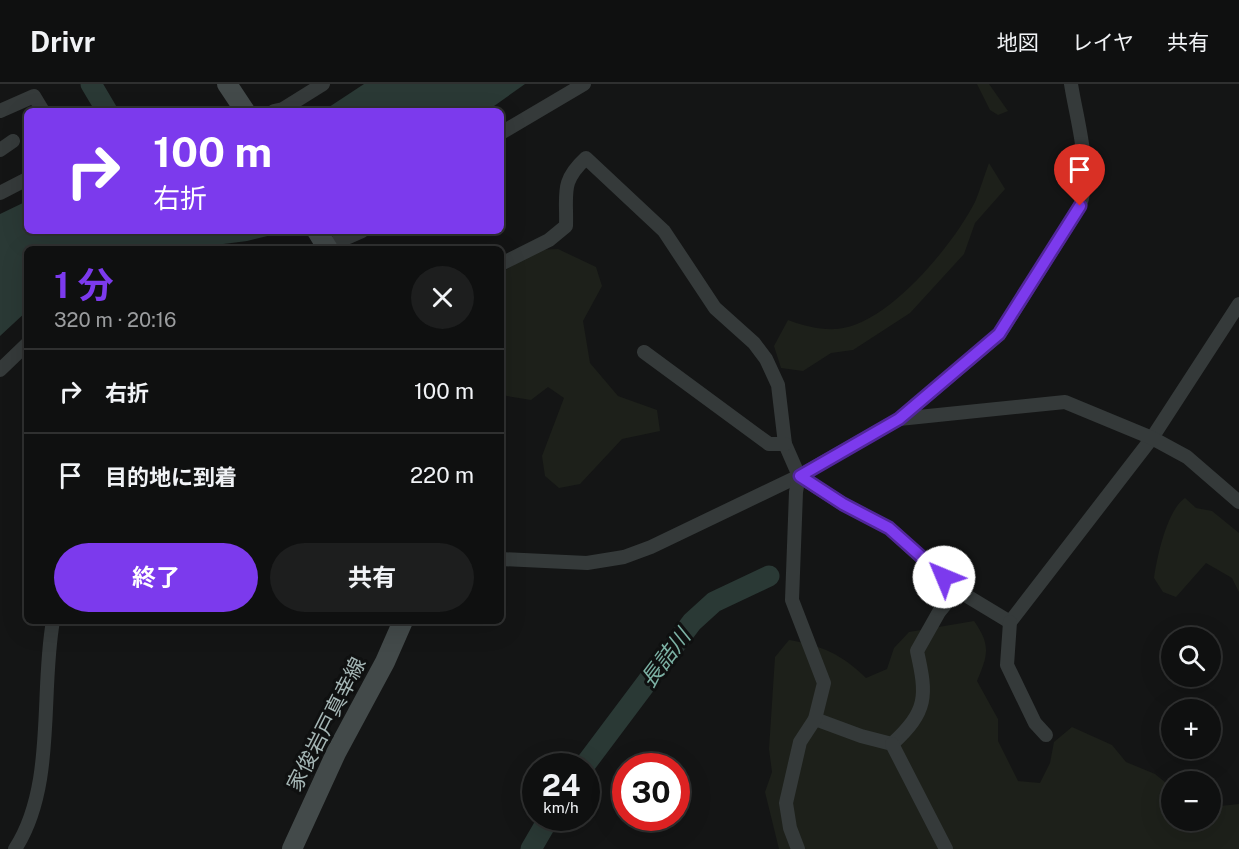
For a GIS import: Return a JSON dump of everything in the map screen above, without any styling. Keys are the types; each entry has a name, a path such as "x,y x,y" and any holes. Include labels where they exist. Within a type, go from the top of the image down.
{"main road":[{"path":"227,84 243,108"},
{"name":"家俊岩戸真幸線","path":"292,849 336,753 385,662 402,624"}],"street":[{"path":"283,108 322,84"},
{"path":"504,131 584,84"},
{"path":"504,559 587,563 624,557 651,547 800,476 899,419 999,334 1080,206 1085,190 1084,168 1071,84"},
{"path":"0,111 34,96 41,108"},
{"path":"0,150 13,141"},
{"path":"504,262 549,240 566,226 567,183 571,172 586,158 663,231 715,308 754,343 766,359 778,385 785,444 800,476 843,504 889,528 957,590 1010,622"},
{"path":"0,193 24,181"},
{"path":"323,243 352,234"},
{"path":"1046,735 1035,723 1007,665 1010,622 1152,438 1239,304"},
{"path":"0,370 24,347"},
{"path":"644,352 769,444 785,444"},
{"path":"899,419 1065,402 1152,438 1187,458 1239,502"},
{"path":"798,849 790,828 786,803 800,742 815,719 824,683 792,600 796,492 800,476"},
{"path":"892,744 912,725 922,704 925,686 917,651 939,612 957,590"},
{"path":"15,849 29,828 42,759 53,624"},
{"path":"815,719 861,736 892,744 946,849"}],"shaded area":[{"path":"364,84 525,84 491,108 328,108"},
{"path":"977,84 989,84 1008,111 998,115 990,110"},
{"path":"989,163 1005,189 975,223 964,254 910,313 853,350 831,353 803,371 781,368 774,346 788,320 824,329 837,329 857,324 877,314 917,280 965,220 975,202"},
{"path":"24,202 24,234 276,234 247,241 208,246 24,246 24,314 0,336 0,214"},
{"path":"558,249 596,267 602,286 583,321 590,363 618,396 657,410 660,431 622,439 580,484 559,488 545,476 542,456 564,398 548,387 531,400 504,396 504,271 537,250"},
{"path":"1185,498 1196,508 1212,511 1239,533 1239,592 1232,578 1206,563 1176,597 1163,592 1154,578 1160,547 1168,523"},
{"path":"974,621 983,637 986,650 984,664 977,681 998,719 998,741 1018,781 1040,783 1050,763 1054,742 1072,727 1112,745 1126,762 1161,779 1161,831 1221,831 1221,806 1239,804 1239,849 779,849 765,792 772,772 769,749 775,657 789,640 811,645 840,657 866,678 887,669 894,648 909,632"}],"waterway":[{"path":"91,84 105,108"},
{"name":"長詰川","path":"594,753 692,622 714,602 769,576"},
{"name":"長詰川","path":"531,849 541,831"}],"route":[{"path":"944,577 918,551 889,528 843,504 800,476 899,419 999,334 1011,319 1080,206"}]}
